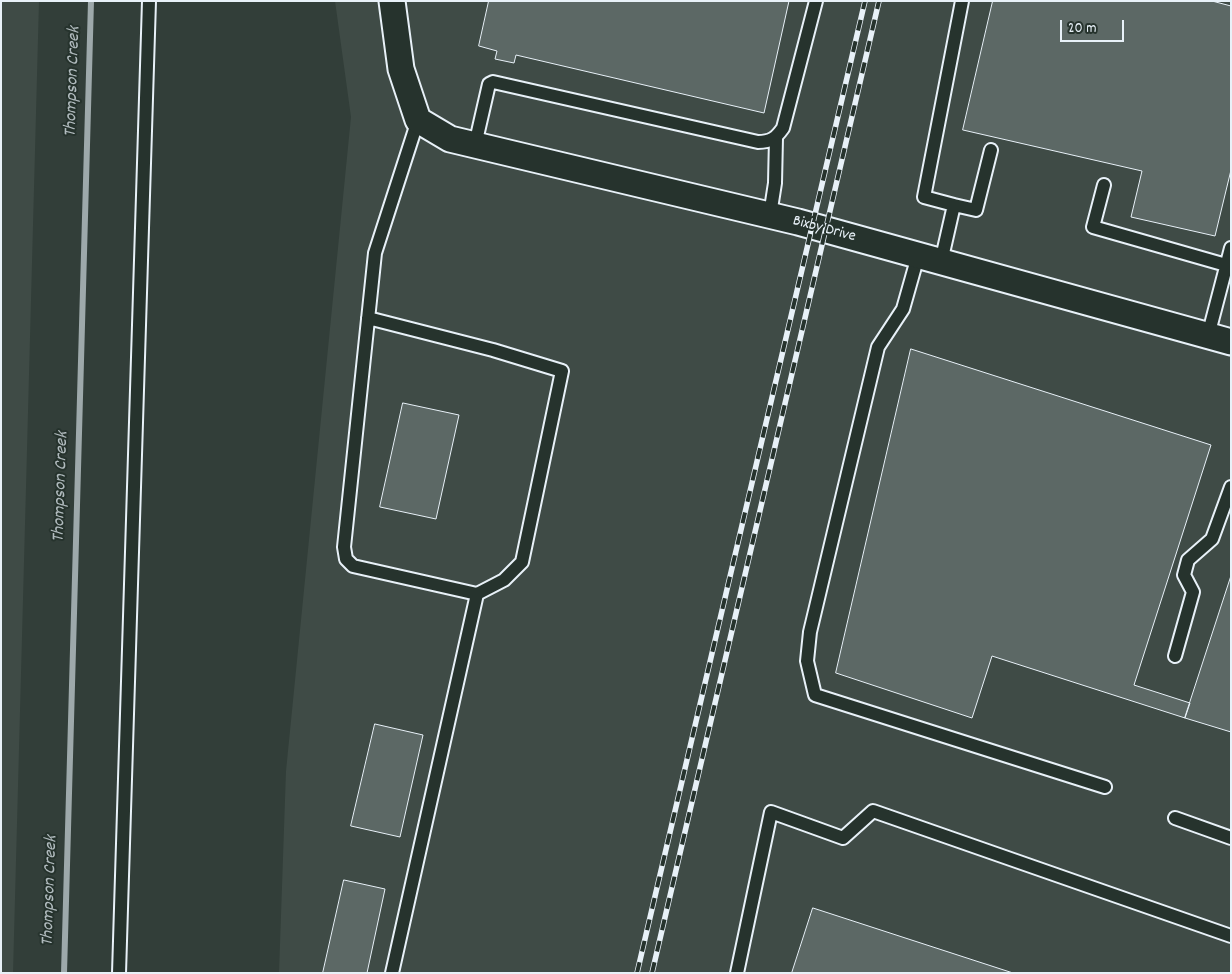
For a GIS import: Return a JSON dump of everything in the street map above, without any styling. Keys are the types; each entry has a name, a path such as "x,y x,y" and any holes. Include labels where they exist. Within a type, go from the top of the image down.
{"street":[{"path":"392,1 401,69 418,120"},
{"name":"Bixby Drive","path":"418,120 450,139 770,215 1219,339"}],"lane":[{"path":"119,973 149,1"},
{"path":"476,145 489,84 493,82 758,142 768,142 776,138 784,128 816,1"},
{"path":"962,1 924,197 976,210 991,150"},
{"path":"368,318 493,350 562,371 522,562 504,580 477,594 353,566 346,559 344,547 368,318 375,253 418,120"},
{"path":"770,215 775,182 776,138"},
{"path":"1104,185 1094,227 1226,265"},
{"path":"954,206 930,259 903,309 878,347 810,632 807,661 814,695 1105,787"},
{"path":"1219,339 1226,265 1231,248"},
{"path":"1175,656 1193,592 1184,575 1188,560 1212,539 1231,487"},
{"path":"392,973 477,594"},
{"path":"737,973 771,812 843,838 873,811 1231,936"},
{"path":"1175,818 1231,838"}],"shaded area":[{"path":"1,1 39,1 13,973 1,973"},
{"path":"335,1 1231,1 1231,973 279,973 286,771 351,117"}],"building":[{"path":"489,1 789,1 764,113 516,55 514,63 495,59 497,51 479,46"},
{"path":"993,1 1212,1 1231,6 1231,170 1215,236 1131,217 1142,171 963,130"},
{"path":"911,349 1211,445 1134,685 1190,703 1185,718 992,656 972,718 836,673"},
{"path":"403,403 459,415 436,519 380,507"},
{"path":"1231,576 1231,732 1185,718"},
{"path":"375,724 423,735 400,837 351,826"},
{"path":"344,880 385,889 367,973 323,973"},
{"path":"813,908 1013,973 792,973"}],"waterway":[{"name":"Thompson Creek","path":"64,973 91,1"}],"railway":[{"path":"637,973 865,1"},
{"path":"652,973 879,1"}]}
